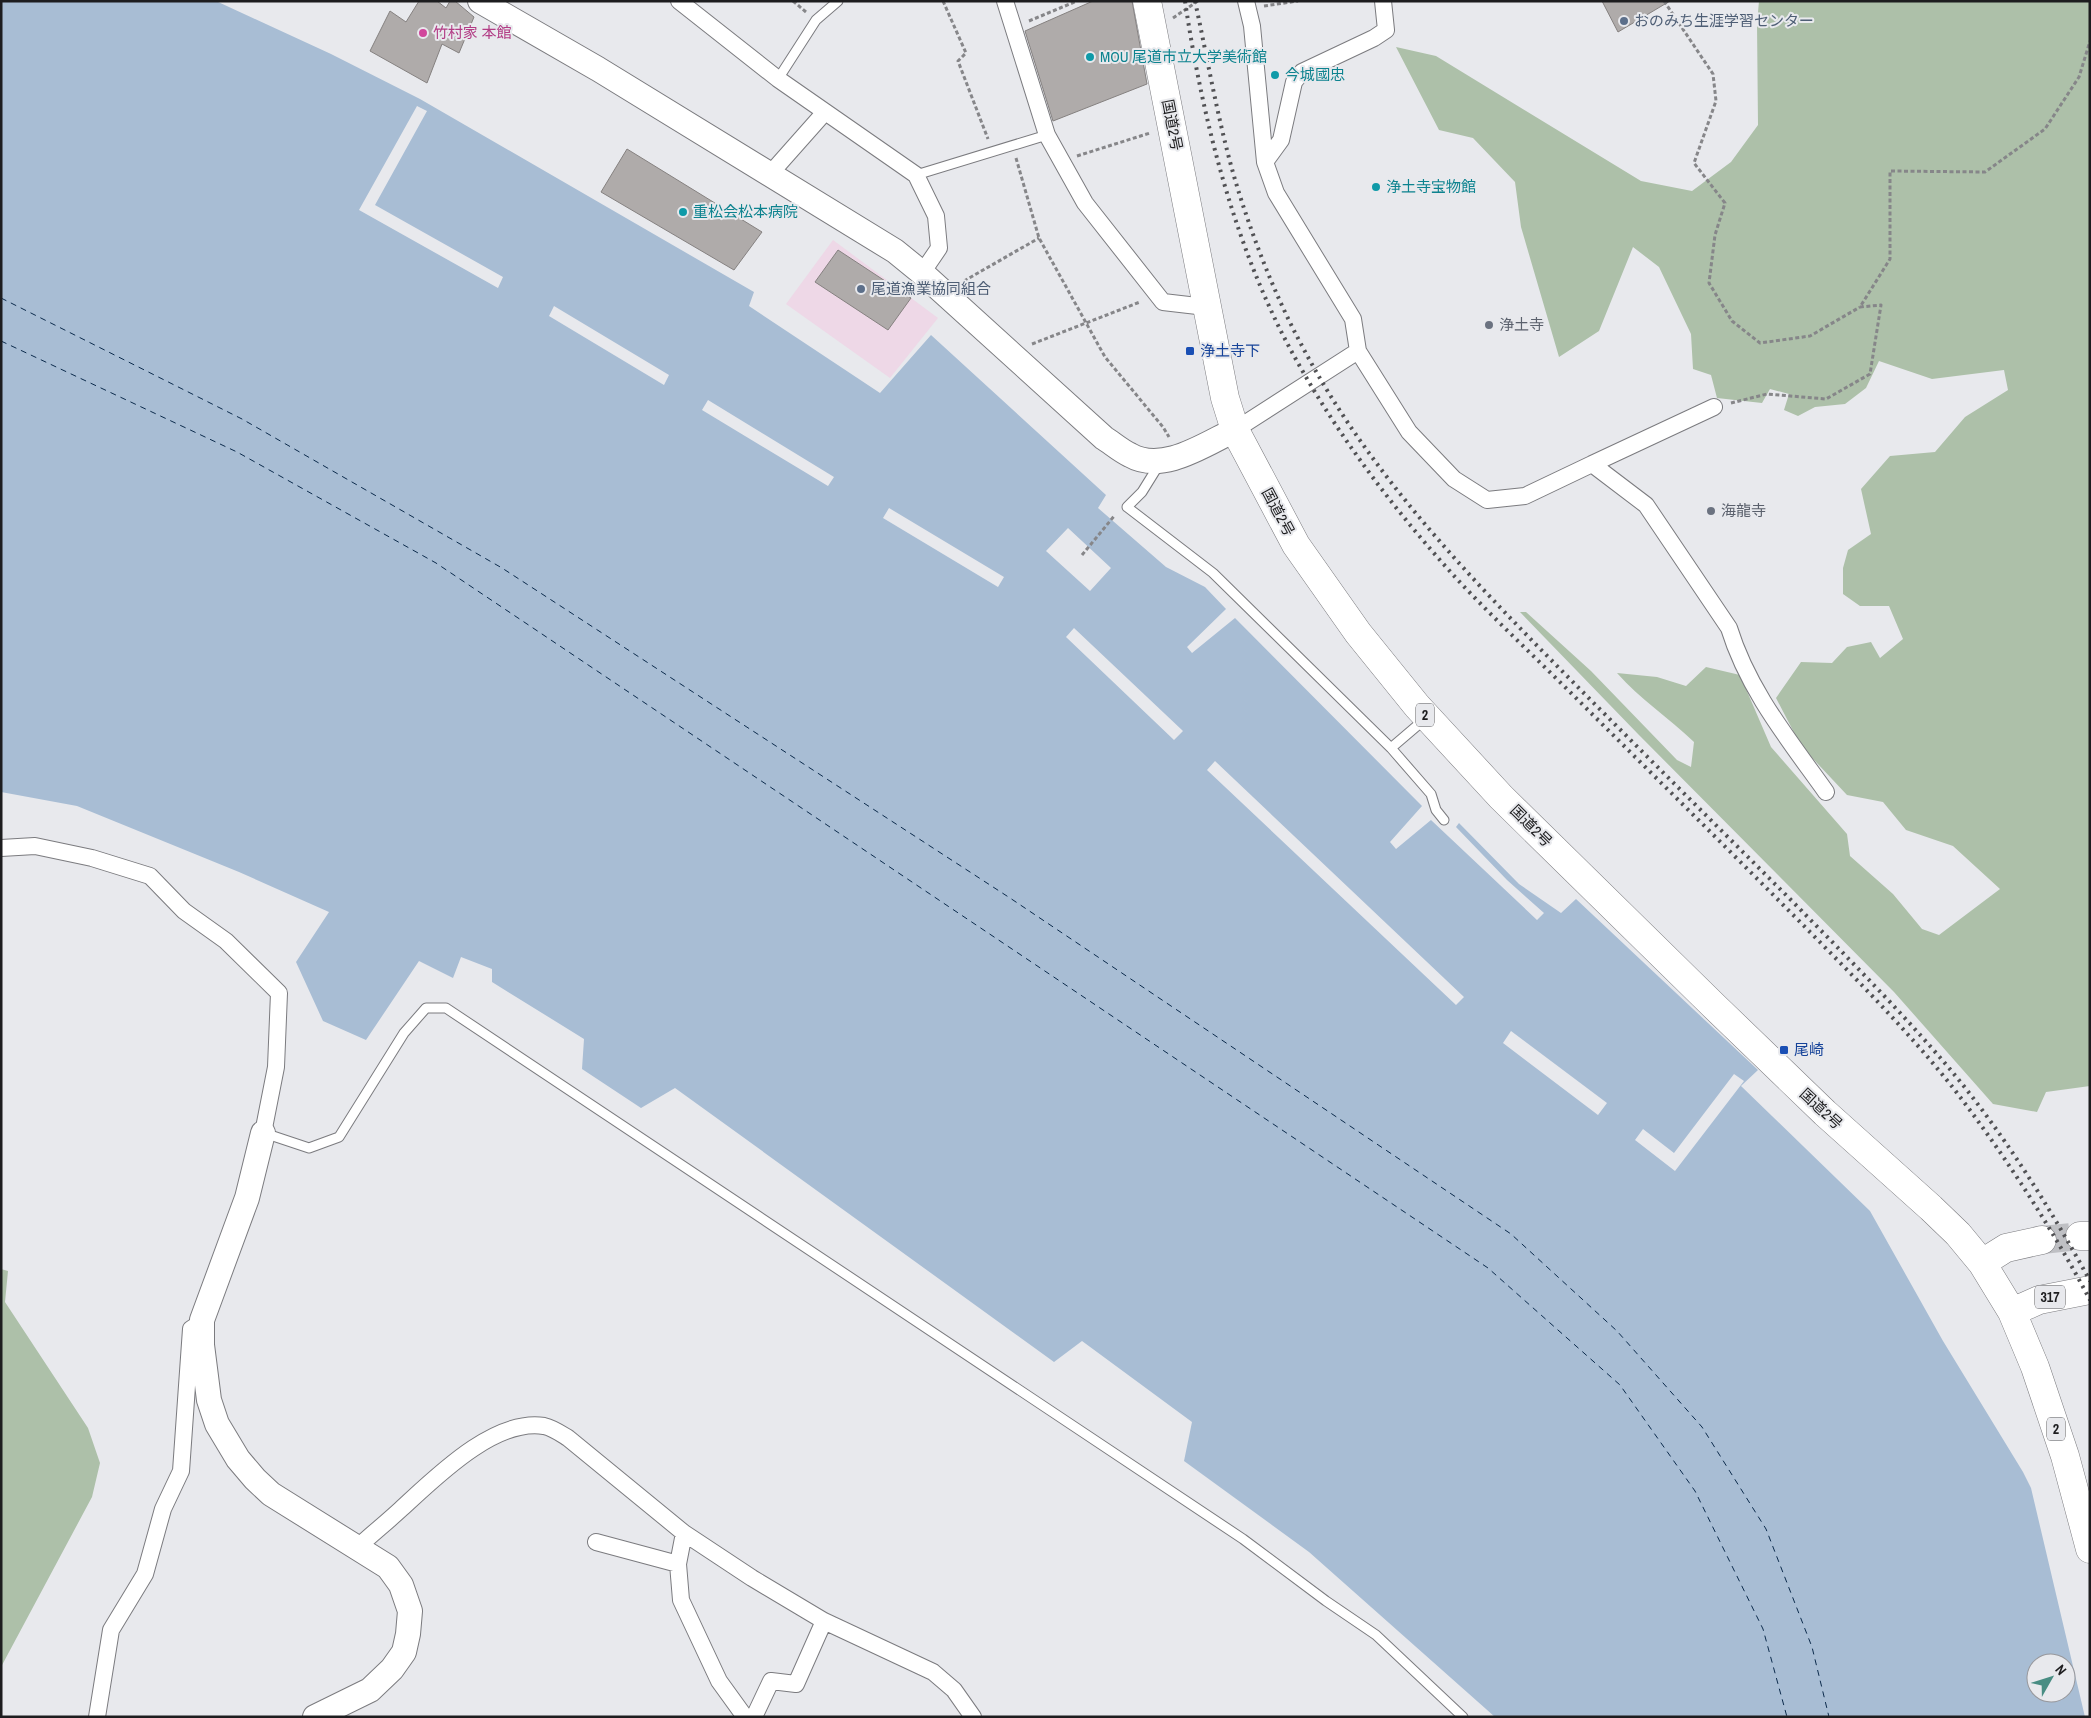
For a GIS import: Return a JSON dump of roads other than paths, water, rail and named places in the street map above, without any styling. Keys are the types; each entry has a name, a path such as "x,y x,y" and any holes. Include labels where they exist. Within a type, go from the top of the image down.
{"highway":[{"name":"国道2号","path":"1158,6 1172,126 1224,398 1235,430 1296,545 1358,633 1427,717 1501,797 1825,1113 1958,1234 1982,1263 2012,1312 2036,1367 2090,1550"},
{"path":"1982,1263 2006,1248 2042,1240"},
{"name":"317","path":"2012,1312 2039,1300 2090,1290"}],"street":[{"path":"480,1 598,69 895,251 922,272 1104,438 1131,456 1156,462 1170,458 1235,430 1358,351"},
{"path":"679,1 778,79 916,176 936,216 939,248 922,272"},
{"path":"1005,1 1047,135 1085,203 1163,302 1206,307"},
{"path":"1265,162 1281,140 1294,82 1302,72 1374,38 1386,30 1383,1"},
{"path":"1247,5 1252,26 1265,162 1276,193 1353,318 1358,351 1409,432 1454,479 1486,500 1525,496 1714,407"},
{"path":"770,174 824,112"},
{"path":"1592,464 1646,505 1729,628 1761,701 1826,792"},
{"path":"1,848 36,846 92,858 150,876 184,911 226,941 279,993 276,1067 263,1133 247,1198 202,1320 204,1365 209,1400 217,1424 238,1459 270,1494 388,1567 402,1585 410,1610 404,1652 392,1669 370,1690 316,1717"},
{"path":"97,1717 111,1630 145,1574 163,1509 181,1471 191,1329 202,1320"},
{"path":"358,1547 463,1455 500,1435 518,1428 532,1426 552,1428 568,1438 684,1533 774,1592 824,1621 932,1672 954,1690 973,1717"},
{"path":"684,1533 678,1564 681,1600 719,1681 745,1717"},
{"path":"596,1542 678,1564"},
{"path":"754,1717 771,1681 796,1684 824,1621"}],"lane":[{"path":"778,79 816,20 838,1"},
{"path":"916,176 1047,135"},
{"path":"1170,458 1142,492 1126,507 1213,573 1392,748 1431,794 1436,810 1444,820"},
{"path":"1392,748 1427,717"},
{"path":"263,1133 309,1148 339,1137 404,1033 426,1008 446,1008 1243,1539 1326,1601 1376,1635 1463,1717"}],"water":[{"path":"1,1 216,1 331,54 420,99 754,292 749,306 880,393 931,335 1106,495 1098,508 1166,567 1205,587 1226,609 1187,647 1192,653 1235,618 1422,806 1390,842 1396,849 1431,820 1537,920 1544,913 1507,880 1456,827 1459,823 1519,884 1561,913 1576,899 1758,1070 1741,1086 1870,1211 1943,1341 2031,1488 2070,1653 2026,1653 2026,1703 2076,1703 2076,1679 2085,1717 1495,1717 1309,1552 1184,1461 1192,1422 1082,1341 1054,1362 675,1088 641,1108 582,1069 584,1039 492,982 492,969 461,957 453,978 419,961 366,1040 323,1021 296,962 329,912 239,872 77,806 1,792"}],"tunnel":[{"path":"2042,1240 2080,1236"}],"railway":[{"path":"1185,1 1202,94 1213,141 1225,188 1240,234 1276,322 1315,392 1351,448 1412,528 1470,593 1806,928 1919,1047 1954,1089 2009,1165 2060,1246 2090,1300"},
{"path":"1195,1 1226,148 1253,234 1275,290 1301,344 1327,390 1356,434 1420,518 1490,597 1831,940 1930,1046 1969,1092 2007,1144 2059,1226 2090,1281"}],"place":[{"name":"おのみち生涯学習センター","path":"1624,21"},
{"name":"竹村家 本館","path":"423,33"},
{"name":"MOU 尾道市立大学美術館","path":"1090,57"},
{"name":"今城國忠","path":"1275,75"},
{"name":"浄土寺宝物館","path":"1376,187"},
{"name":"重松会松本病院","path":"683,212"},
{"name":"尾道漁業協同組合","path":"861,289"},
{"name":"浄土寺","path":"1489,325"},
{"name":"浄土寺下","path":"1190,351"},
{"name":"海龍寺","path":"1711,511"},
{"name":"尾崎","path":"1784,1050"}]}
